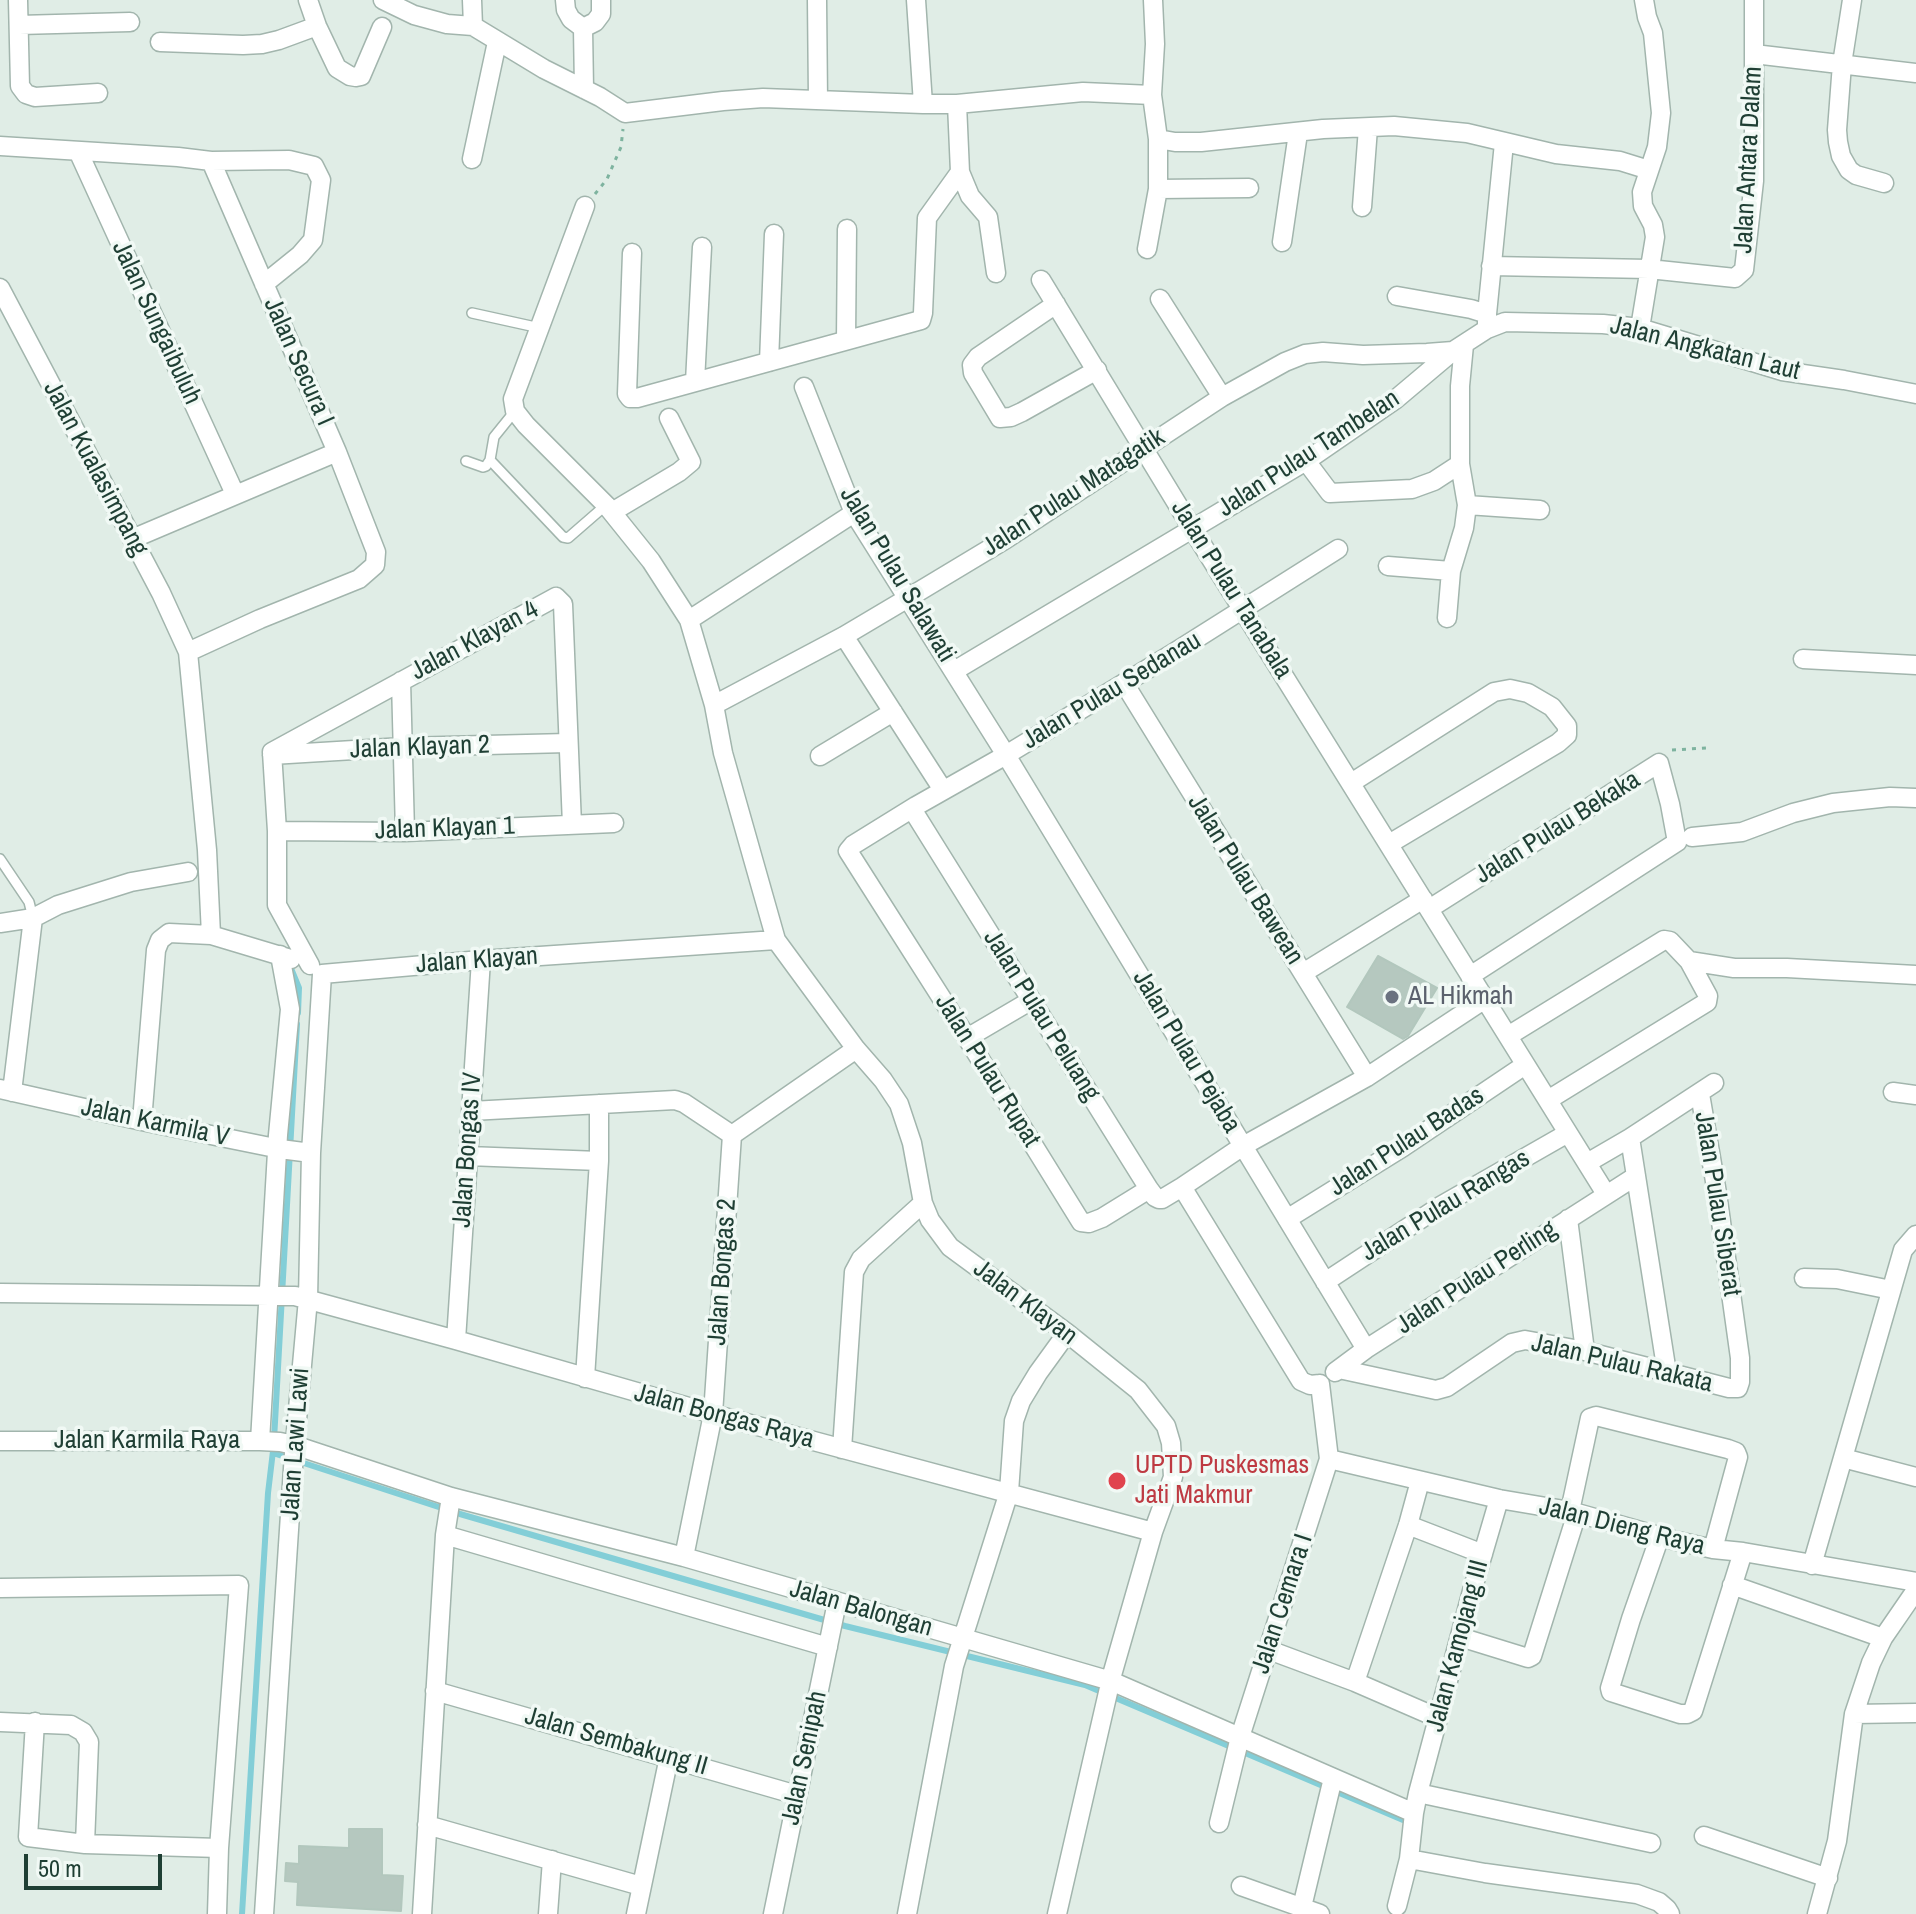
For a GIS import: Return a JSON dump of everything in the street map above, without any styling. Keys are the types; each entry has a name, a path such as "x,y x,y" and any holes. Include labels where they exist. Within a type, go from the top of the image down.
{"street":[{"path":"18,0 20,86 26,94 35,97 98,93"},
{"path":"308,0 337,68 350,76 361,76 382,27"},
{"path":"383,0 414,15 447,24 473,26 625,113 763,98 957,104 1083,92 1152,95"},
{"path":"472,0 473,26"},
{"path":"565,0 571,19 583,28"},
{"path":"583,28 595,22 601,14 601,0"},
{"path":"817,0 818,99"},
{"path":"916,0 923,104"},
{"path":"1147,249 1158,189 1158,139 1152,95 1155,44 1153,0"},
{"path":"1640,328 1655,237 1653,225 1643,206 1642,192 1657,147 1661,113 1653,33 1644,0"},
{"name":"Jalan Antara Dalam","path":"1491,266 1649,269 1735,278 1744,270 1754,181 1754,0"},
{"path":"1852,0 1842,64 1837,130 1841,156 1856,175 1884,183"},
{"path":"19,25 130,22"},
{"path":"160,42 262,44 317,26"},
{"path":"583,28 584,89"},
{"path":"472,159 497,42"},
{"path":"1754,54 1916,73"},
{"path":"957,104 960,172 970,196 988,217 996,273"},
{"path":"1158,139 1201,142 1323,129 1394,126 1467,133 1556,154 1620,161 1649,170"},
{"path":"1362,207 1368,128"},
{"path":"1282,242 1298,133"},
{"path":"1487,322 1504,143"},
{"path":"0,146 211,161 289,160 314,166 321,180 313,240 300,255 264,284"},
{"name":"Jalan Sungaibuluh","path":"78,151 235,494"},
{"name":"Jalan Secura I","path":"188,652 359,579 375,565 376,552 337,452 211,161"},
{"path":"632,253 627,394 630,398 637,398 921,320 927,218 960,172"},
{"path":"1158,189 1249,188"},
{"path":"515,411 513,399 585,206"},
{"path":"846,340 847,229"},
{"path":"769,362 774,234"},
{"path":"695,382 702,247"},
{"name":"Jalan Pulau Tanabala","path":"1041,280 1606,1194"},
{"name":"Jalan Kualasimpang","path":"0,288 161,593 188,652 207,850 211,935"},
{"path":"1397,296 1471,309 1487,322"},
{"path":"1160,299 1222,397"},
{"path":"1056,304 978,357 972,365 973,373 1000,418 1022,412 1097,370"},
{"name":"Jalan Angkatan Laut","path":"1458,348 1487,322 1603,324 1640,328 1782,371 1916,394"},
{"path":"1447,618 1451,571 1464,528 1467,505 1460,464 1458,348"},
{"name":"Jalan Pulau Matagatik","path":"714,705 907,599 1006,539 1222,397 1285,362 1305,354 1323,352 1363,355 1427,353 1458,348"},
{"name":"Jalan Pulau Tambelan","path":"954,671 1306,461 1396,399 1458,348"},
{"name":"Jalan Pulau Salawati","path":"804,387 854,513 1006,755"},
{"name":"Jalan Klayan","path":"515,411 609,509 651,561 689,620 776,940 899,1104 912,1143 923,1203 930,1220 950,1247 1138,1390 1166,1426 1171,1443 1173,1477 1153,1532 1108,1691 1057,1914"},
{"path":"609,509 679,472 691,462 669,418"},
{"path":"132,539 337,452"},
{"path":"1306,461 1330,493 1412,489 1434,481 1460,464"},
{"path":"1467,505 1540,510"},
{"path":"689,620 854,513"},
{"name":"Jalan Pulau Sedanau","path":"850,855 848,851 853,845 1124,683 1338,549"},
{"path":"1388,566 1451,571"},
{"name":"Jalan Klayan 4","path":"274,752 556,597 563,604 572,825"},
{"path":"844,636 943,790"},
{"path":"1803,659 1916,665"},
{"path":"401,681 405,832"},
{"name":"Jalan Pulau Bawean","path":"1124,683 1367,1077"},
{"path":"1351,783 1494,692 1510,689 1528,693 1552,707 1567,726 1567,735 1558,743 1389,844"},
{"path":"820,756 893,712"},
{"name":"Jalan Klayan 2","path":"274,752 568,743"},
{"path":"274,752 277,905 316,970"},
{"name":"Jalan Pulau Pejaba","path":"1006,755 1366,1349"},
{"name":"Jalan Pulau Bekaka","path":"1426,904 1659,763 1670,804 1685,840"},
{"path":"1470,976 1685,840 1742,832 1793,813 1833,803 1890,797 1916,798"},
{"name":"Jalan Pulau Peluang","path":"912,809 1149,1189"},
{"name":"Jalan Klayan 1","path":"277,831 405,832 614,823"},
{"name":"Jalan Pulau Rupat","path":"850,855 1081,1222 1089,1223 1102,1218 1149,1189"},
{"path":"0,923 33,918 58,905 131,882 188,872"},
{"path":"1303,973 1426,904"},
{"path":"6,1090 33,918"},
{"path":"142,1121 156,950 160,940 169,933 211,935 280,955 316,970"},
{"name":"Jalan Klayan","path":"316,970 776,940"},
{"path":"1508,1036 1664,940 1670,941 1689,961 1708,996 1707,1002 1548,1100"},
{"path":"280,955 290,1009 291,1150 280,1444"},
{"name":"Jalan Bongas IV","path":"456,1340 481,960"},
{"path":"1689,961 1734,968 1916,975"},
{"name":"Jalan Lawi Lawi","path":"264,1914 293,1473 280,1444 291,1150 316,970"},
{"path":"1149,1189 1155,1197 1162,1199 1243,1146 1367,1077 1485,999"},
{"path":"967,1038 1030,1001"},
{"path":"471,1111 675,1100 732,1135 856,1049"},
{"name":"Jalan Pulau Badas","path":"1287,1219 1403,1147 1525,1065"},
{"name":"Jalan Pulau Siberat","path":"1587,1163 1707,1089 1717,1193 1740,1358 1738,1388 1729,1388"},
{"name":"Jalan Karmila V","path":"6,1090 291,1150"},
{"path":"1893,1092 1916,1095"},
{"path":"585,1378 599,1161 599,1104"},
{"name":"Jalan Pulau Rangas","path":"1325,1282 1442,1205 1568,1133"},
{"name":"Jalan Bongas 2","path":"684,1557 713,1414 732,1135"},
{"path":"1630,1138 1667,1373"},
{"path":"468,1156 599,1161"},
{"name":"Jalan Pulau Perling","path":"1320,1384 1366,1349 1636,1176"},
{"path":"1182,1187 1301,1381 1310,1385 1320,1384"},
{"path":"842,1449 854,1272 861,1259 923,1203"},
{"path":"1568,1219 1585,1351"},
{"path":"1812,1565 1903,1250 1916,1235"},
{"path":"1804,1278 1837,1279 1891,1290"},
{"name":"Jalan Bongas Raya","path":"0,1293 287,1296 1153,1532"},
{"path":"907,1914 958,1651 1009,1492 1014,1421 1021,1401 1067,1333"},
{"name":"Jalan Pulau Rakata","path":"1339,1369 1436,1390 1447,1387 1512,1343 1525,1340 1585,1351 1729,1388"},
{"name":"Jalan Cemara I","path":"1219,1823 1238,1746 1329,1459 1320,1384"},
{"path":"1460,1637 1528,1658 1532,1656 1574,1512 1590,1418 1596,1416 1736,1452 1738,1457 1713,1549"},
{"name":"Jalan Karmila Raya","path":"0,1441 280,1444"},
{"name":"Jalan Balongan","path":"280,1444 450,1500 684,1557 958,1651 1108,1691 1331,1785 1414,1813"},
{"path":"1843,1458 1916,1477"},
{"name":"Jalan Dieng Raya","path":"1329,1459 1499,1499 1574,1512 1713,1549 1916,1582"},
{"path":"1355,1682 1420,1481"},
{"name":"Jalan Kamojang III","path":"1397,1906 1409,1859 1418,1793 1499,1499"},
{"path":"422,1914 450,1500"},
{"path":"1408,1525 1483,1554"},
{"path":"446,1529 829,1643"},
{"path":"1660,1536 1610,1688 1614,1694 1680,1714 1693,1711 1743,1552"},
{"path":"0,1588 239,1585 219,1848 217,1914"},
{"path":"1732,1585 1883,1638"},
{"path":"1817,1914 1837,1841 1854,1714 1883,1638 1916,1590"},
{"name":"Jalan Senipah","path":"773,1914 835,1609"},
{"path":"1269,1650 1355,1682 1438,1718"},
{"name":"Jalan Sembakung II","path":"435,1691 797,1795"},
{"path":"1854,1714 1916,1713"},
{"path":"0,1722 71,1725 83,1732 89,1742 85,1844"},
{"path":"35,1722 28,1837 85,1844 219,1848"},
{"path":"636,1914 669,1757"},
{"path":"1241,1886 1313,1912 1331,1785"},
{"path":"1418,1793 1651,1843"},
{"path":"427,1825 641,1886"},
{"path":"1704,1836 1828,1878"},
{"path":"1409,1859 1637,1894 1659,1902 1670,1914"},
{"path":"548,1914 552,1860"}],"lane":[{"path":"472,313 540,328"},
{"path":"466,461 483,467 490,460 494,437 515,411"},
{"path":"490,460 563,537 568,538 609,509"},
{"path":"0,859 4,872 29,902 33,918"}],"path":[{"path":"585,206 607,179 621,147 625,113"},
{"path":"1659,763 1671,750 1706,748"}],"building":[{"name":"AL Hikmah","path":"1378,956 1437,988 1408,1036 1403,1039 1347,1007"},
{"path":"349,1829 382,1829 382,1875 403,1876 401,1911 297,1905 298,1882 285,1881 286,1863 299,1864 299,1846 349,1848"}],"waterway":[{"path":"290,966 299,988 298,1013"},
{"path":"274,1440 297,1024"},
{"path":"242,1914 273,1451"},
{"path":"273,1453 460,1514 845,1626 1085,1685 1403,1820"}],"place":[{"name":"AL Hikmah","path":"1392,997"},
{"name":"UPTD Puskesmas Jati Makmur","path":"1117,1481"}]}
